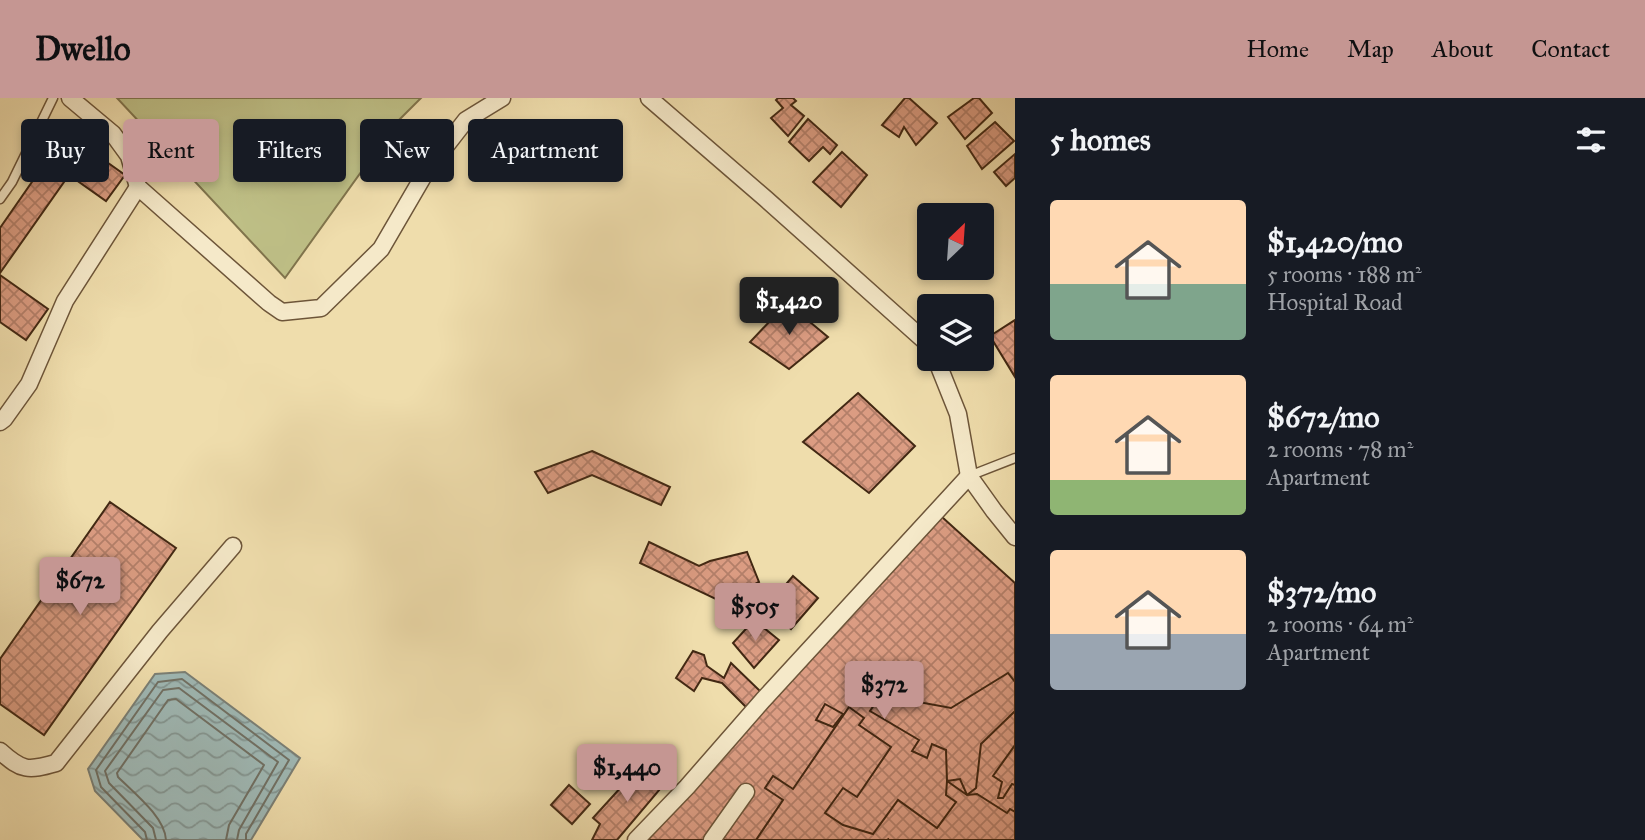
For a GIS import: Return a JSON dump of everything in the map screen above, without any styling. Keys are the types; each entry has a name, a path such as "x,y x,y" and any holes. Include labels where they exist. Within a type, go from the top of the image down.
{"street":[{"path":"70,98 113,134 129,156 138,187 282,312 321,308 381,250 427,170 466,120 502,98"},
{"path":"649,98 917,334"},
{"path":"0,422 29,384 65,301 138,187"},
{"path":"941,371 958,414 969,476 1015,537"},
{"path":"636,840 687,788 969,476"},
{"path":"0,751 13,763 33,770 56,763 160,631 233,546"},
{"path":"712,840 746,792"}],"lane":[{"path":"0,199 12,182 53,98"},
{"path":"969,476 1015,458"}],"green space":[{"path":"117,98 421,98 400,119 360,119 360,174 285,278 195,182 219,182 219,119 137,119"}],"water":[{"path":"185,672 300,758 251,840 143,840 95,791 88,769 155,674"}],"building":[{"path":"793,98 796,101 791,105 804,116 788,136 771,118 783,108 776,100"},
{"path":"905,98 909,98 937,123 916,145 904,127 899,137 882,125"},
{"path":"974,98 979,98 992,113 965,139 948,117"},
{"path":"808,119 837,145 830,154 823,147 809,161 789,142"},
{"path":"995,122 1014,141 982,169 967,146"},
{"path":"842,152 867,175 841,207 813,182"},
{"path":"1015,154 1015,178 1006,186 994,172"},
{"path":"109,164 123,174 123,178 106,201 79,182 109,182"},
{"path":"32,182 64,182 0,273 0,228"},
{"path":"0,275 48,309 26,340 0,322"},
{"path":"787,303 828,337 789,369 750,342"},
{"path":"1015,320 1015,377 994,343 994,333"},
{"path":"858,393 915,446 869,493 803,442"},
{"path":"592,451 670,487 661,505 592,475 548,493 535,472"},
{"path":"110,502 176,548 44,735 0,704 0,659"},
{"path":"942,517 1015,583 1015,840 645,840"},
{"path":"649,542 699,566 747,552 759,582 722,602 640,563"},
{"path":"793,576 818,598 791,629 766,608"},
{"path":"754,620 779,640 754,668 733,643"},
{"path":"693,651 704,655 707,666 724,678 731,663 761,692 746,707 722,683 702,678 694,691 676,678"},
{"path":"1008,673 1015,682 1015,711 981,744 976,788 967,795 960,779 947,781 946,750 932,744 927,758 912,751 919,740 870,711 881,695 951,708"},
{"path":"825,704 843,714 833,727 816,720"},
{"path":"849,707 864,718 859,725 891,747 857,797 843,788 825,813 843,825 873,834 898,800 937,828 956,802 946,795 947,781 967,795 977,794 1007,813 1010,809 1015,812 1015,840 756,840 783,800 765,788 773,776 793,789"},
{"path":"1015,745 1015,785 1012,784 1003,798 998,798 1002,782 993,776"},
{"path":"642,764 666,782 617,840 592,840 600,824 593,818"},
{"path":"569,785 590,804 572,824 551,805"}]}
